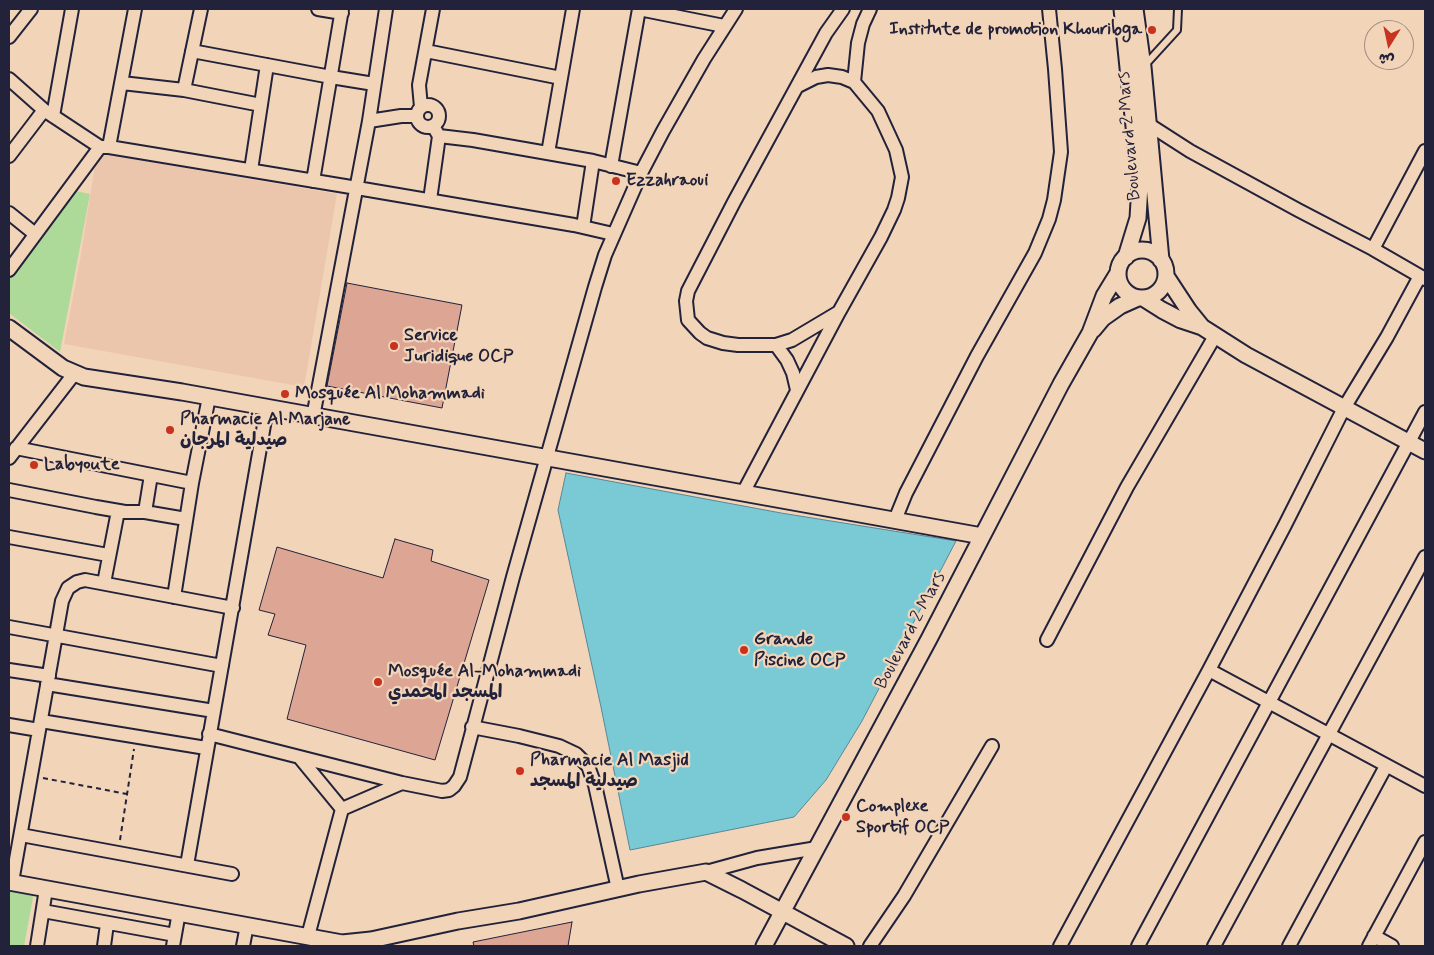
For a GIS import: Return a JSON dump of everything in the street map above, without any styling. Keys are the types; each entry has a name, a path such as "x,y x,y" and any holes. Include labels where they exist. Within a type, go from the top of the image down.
{"street":[{"path":"9,37 31,9"},
{"path":"9,156 49,113 72,9"},
{"path":"9,270 104,147 122,83 135,9"},
{"path":"184,90 200,9"},
{"path":"313,181 342,11 318,9"},
{"path":"314,417 369,121 386,9"},
{"path":"433,9 419,85 419,124 436,131 593,161 641,173"},
{"path":"548,153 556,118 573,9"},
{"path":"611,166 639,9 724,26"},
{"path":"209,734 402,783 442,791 449,790 454,786 460,777 472,727 547,457 595,287 613,234 641,173 682,97 736,9"},
{"path":"839,312 792,340 776,345 738,345 723,343 700,333 688,320 686,301 694,278 796,87 826,33 843,9"},
{"path":"854,82 858,44 863,24 870,9"},
{"path":"895,520 906,492 977,356 1035,253 1049,219 1054,200 1061,152 1049,9"},
{"name":"Boulevard 2 Mars","path":"1122,9 1140,185 1138,218 1126,257"},
{"name":"Boulevard 2 Mars","path":"1135,9 1161,260"},
{"path":"192,51 331,78 374,84"},
{"path":"426,51 561,78"},
{"path":"251,170 267,65"},
{"path":"743,493 894,210 902,178 901,165 896,150 878,111 854,82 842,77 828,75 816,77 796,87"},
{"path":"9,79 49,113 104,147 430,200 613,234"},
{"path":"122,83 184,90 261,105"},
{"path":"369,121 419,112 429,105 438,112 439,120 436,131 430,200"},
{"path":"1060,946 1209,670 1344,408 1422,278 1373,249 1190,151 1148,124"},
{"path":"1373,249 1425,151"},
{"path":"583,227 593,161"},
{"path":"9,213 35,234"},
{"path":"1141,250 1152,253 1161,260 1166,270 1166,276 1159,291 1149,297 1120,306 1103,318 1090,333 1098,308 1126,257 1141,250"},
{"path":"1118,273 1123,289 1132,296 1141,298 1168,313 1202,327 1254,360 1425,451"},
{"path":"1166,276 1202,327"},
{"path":"9,328 74,374 84,377 547,457 982,536"},
{"name":"Boulevard 2 Mars","path":"764,946 925,647 1090,333"},
{"path":"1047,640 1127,487 1215,336"},
{"path":"776,345 787,360 793,373 797,390"},
{"path":"74,374 12,453 192,483"},
{"path":"174,597 192,483 209,398"},
{"path":"187,865 267,408"},
{"path":"1138,946 1425,412"},
{"path":"146,512 151,475"},
{"path":"9,490 118,511 146,512 186,519"},
{"path":"104,583 118,511"},
{"path":"9,537 108,555"},
{"path":"1214,946 1425,556"},
{"path":"232,608 85,580 77,582 68,588 62,601 11,882 342,943 371,940 458,921 519,911 706,872 758,858 817,848"},
{"path":"9,627 222,666"},
{"path":"9,670 48,680 214,710"},
{"path":"1209,670 1425,786"},
{"path":"9,725 40,725 136,736 206,748"},
{"path":"472,727 559,746 576,754 584,761 588,766 595,785 618,889"},
{"path":"870,946 904,896 992,746"},
{"path":"300,758 342,809"},
{"path":"1289,946 1386,766"},
{"path":"342,809 402,783"},
{"path":"308,936 342,809"},
{"path":"21,835 232,874"},
{"path":"1392,946 1371,941 1425,842"},
{"path":"706,872 846,946"},
{"path":"36,946 46,889"},
{"path":"43,911 108,924 174,941 179,912"},
{"path":"104,946 108,924"},
{"path":"243,946 247,925"}],"lane":[{"path":"1142,67 1177,30 1178,9"}],"path":[{"path":"118,852 136,736"},
{"path":"31,776 127,794"}],"shaded area":[{"path":"97,153 337,194 304,387 64,344"}],"green space":[{"path":"71,190 90,194 60,352 9,313 9,276"},
{"path":"9,889 34,892 24,946 9,946"}],"water":[{"name":"Grande Piscine OCP","path":"566,473 781,513 956,541 862,721 826,780 794,817 630,850 558,510"}],"building":[{"name":"Service Juridique OCP","path":"347,283 462,305 442,408 327,386"},
{"name":"Mosquée Al-Mohammadi المسجد المحمدي","path":"395,539 433,550 431,561 489,580 435,760 287,719 306,645 268,635 275,614 259,610 277,547 383,578"},
{"path":"572,922 568,946 474,946 473,942"}],"place":[{"name":"Institute de promotion Khouribga","path":"1152,30"},
{"name":"Ezzahraoui","path":"616,181"},
{"name":"Service Juridique OCP","path":"394,346"},
{"name":"Mosquée Al Mohammadi","path":"285,394"},
{"name":"Pharmacie Al Marjane صيدلية المرجان","path":"170,430"},
{"name":"Labyoute","path":"34,465"},
{"name":"Grande Piscine OCP","path":"744,650"},
{"name":"Mosquée Al-Mohammadi المسجد المحمدي","path":"378,682"},
{"name":"Pharmacie Al Masjid صيدلية المسجد","path":"520,771"},
{"name":"Complexe Sportif OCP","path":"846,817"}]}
